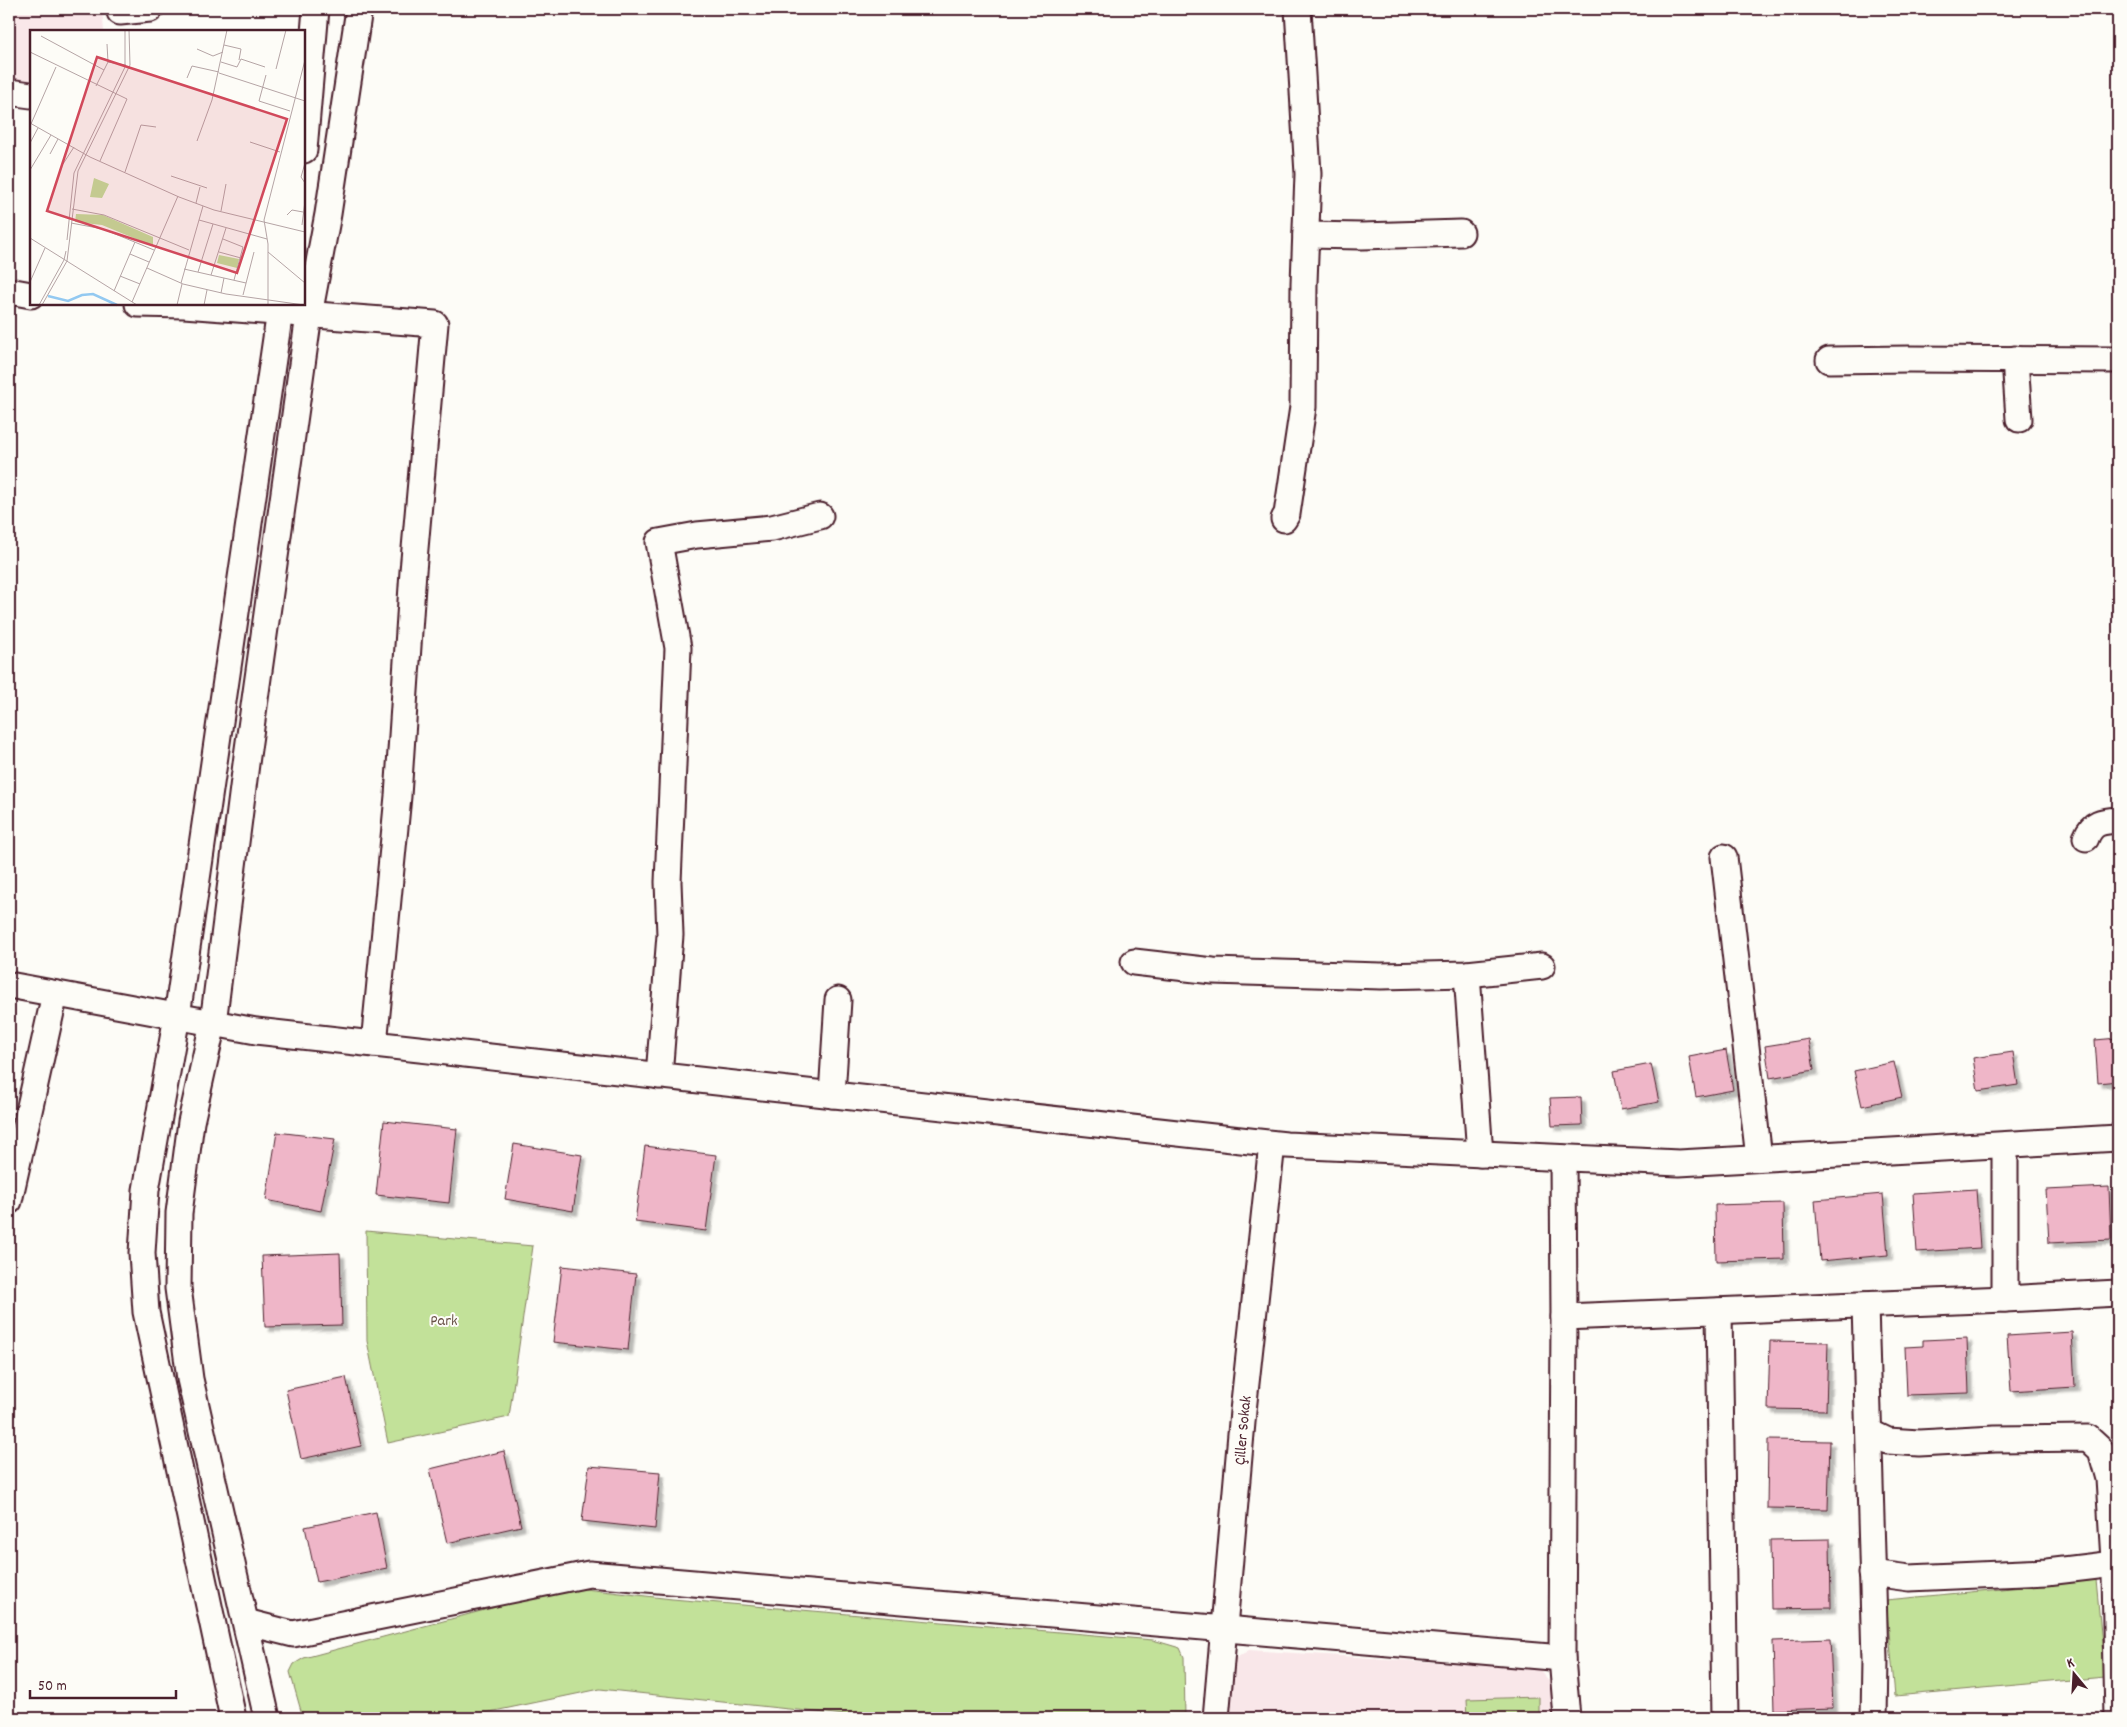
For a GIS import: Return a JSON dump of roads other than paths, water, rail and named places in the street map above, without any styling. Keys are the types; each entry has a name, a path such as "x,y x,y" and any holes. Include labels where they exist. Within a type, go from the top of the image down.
{"street":[{"path":"119,17 150,9"},
{"path":"305,138 316,9"},
{"path":"267,1718 190,1378 178,1288 179,1213 191,1122 213,1023 247,756 309,315 330,205 359,9"},
{"path":"1284,519 1287,514 1303,407 1308,174 1298,9"},
{"path":"9,92 30,95"},
{"path":"1306,234 1362,236 1461,233"},
{"path":"9,292 30,295"},
{"path":"174,305 280,308 309,315 435,324 413,571 398,796 374,1044"},
{"path":"234,1718 146,1312 142,1253 146,1190 177,1016 280,308"},
{"path":"1829,360 2118,360"},
{"path":"2015,360 2019,419"},
{"path":"659,1076 670,934 668,882 678,648 659,542 697,535 772,528 820,516"},
{"path":"2086,838 2090,828 2101,821 2118,820"},
{"path":"1724,858 1759,1158"},
{"path":"1134,962 1213,970 1381,976 1467,974 1542,966"},
{"path":"1467,974 1480,1154"},
{"path":"9,985 256,1031 1272,1144 1679,1163 2118,1138"},
{"path":"9,1200 55,994"},
{"path":"832,1095 838,1000"},
{"name":"Çiller Sokak","path":"1216,1718 1243,1410 1272,1144"},
{"path":"2005,1145 2005,1299"},
{"path":"1563,1158 1562,1658 1567,1718"},
{"path":"1564,1317 2118,1293"},
{"path":"1865,1305 1874,1718"},
{"path":"1719,1311 1725,1718"},
{"path":"1869,1432 1888,1441 1919,1444 1995,1439 2088,1438 2101,1450 2109,1479 2114,1564 2118,1718"},
{"path":"1872,1573 1909,1578 2047,1572 2114,1564"},
{"path":"246,1622 293,1634 589,1574 1562,1658"}],"park label":[{"name":"Park","path":"444,1319"}]}
